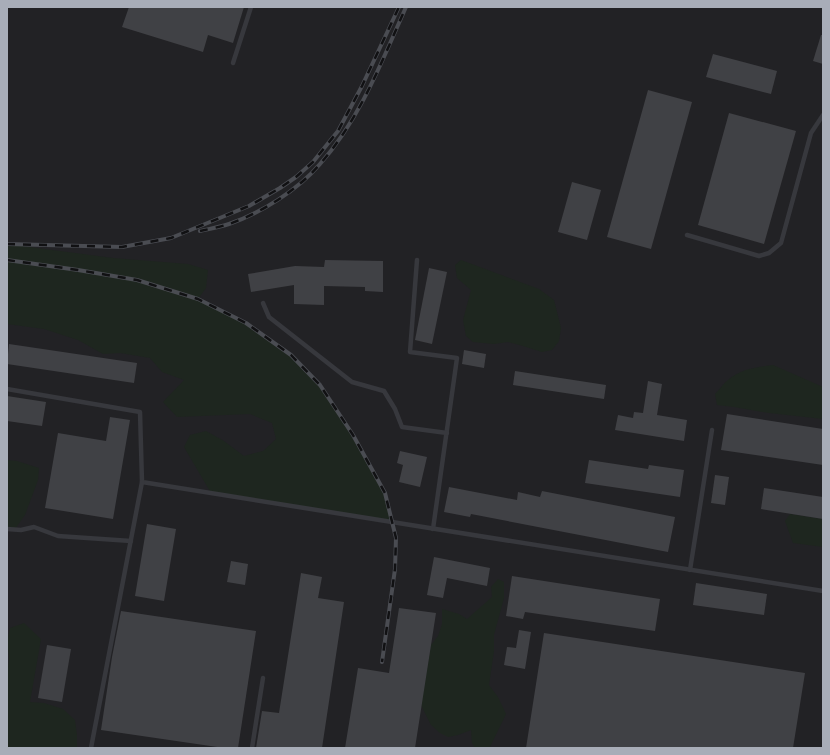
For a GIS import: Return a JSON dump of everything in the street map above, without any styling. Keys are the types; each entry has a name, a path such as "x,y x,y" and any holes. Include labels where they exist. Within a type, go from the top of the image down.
{"lane":[{"path":"234,63 251,7"},
{"path":"687,235 758,256 769,253 781,243 811,133 823,116"},
{"path":"417,260 410,352 457,358 433,529"},
{"path":"263,303 269,317 352,382 384,391 395,410 402,428 447,433"},
{"path":"7,389 140,412 142,482 91,748"},
{"path":"690,570 712,430"},
{"path":"142,482 823,591"},
{"path":"7,529 21,530 34,527 58,536 131,541"},
{"path":"252,748 263,678"}],"shaded area":[{"path":"7,7 823,7 823,748 7,748"},
{"path":"7,244 113,258 188,264 208,270 206,288 198,299 246,323 291,355 320,385 353,435 385,493 392,522 211,493 184,447 190,435 206,431 224,441 244,456 263,451 276,439 272,423 250,414 177,417 163,402 184,380 162,372 150,358 120,353 103,354 78,340 44,329 7,324"},
{"path":"461,260 539,289 554,300 561,328 559,341 552,350 542,352 508,342 494,344 473,342 466,336 463,320 471,290 457,278 455,265"},
{"path":"773,365 823,387 823,419 717,405 715,394 724,383 733,376 749,369"},
{"path":"7,460 17,461 39,468 38,480 25,515 15,529 7,530"},
{"path":"790,514 823,519 823,547 793,543 785,521"},
{"path":"498,579 504,582 504,598 494,635 494,651 489,685 498,697 506,714 490,747 475,748 472,743 471,730 448,737 440,733 431,725 421,705 431,645 438,636 442,624 442,609 459,614 467,619 492,597 491,587"},
{"path":"24,623 41,639 30,702 44,703 63,709 75,720 77,748 7,748 7,677 9,658 7,641 10,628"}],"building":[{"path":"129,7 244,7 233,43 208,35 203,52 122,27"},
{"path":"821,35 823,35 823,64 813,61"},
{"path":"713,54 777,71 771,94 706,77"},
{"path":"648,90 692,102 651,249 607,237"},
{"path":"729,113 796,131 764,244 698,225"},
{"path":"572,182 601,190 587,240 558,232"},
{"path":"325,260 383,261 383,292 365,291 365,287 324,286 324,305 294,304 294,285 251,292 248,274 295,266 324,267"},
{"path":"429,268 447,272 432,344 415,340"},
{"path":"9,344 137,363 134,383 7,364"},
{"path":"464,350 486,354 484,368 462,364"},
{"path":"515,371 606,385 604,399 513,385"},
{"path":"648,381 662,384 657,415 687,420 684,441 615,430 618,415 633,418 634,412 643,413"},
{"path":"7,396 46,402 42,426 7,421"},
{"path":"727,414 823,429 823,465 721,450"},
{"path":"110,417 130,420 113,519 45,508 58,433 106,441"},
{"path":"400,451 427,457 420,487 399,482 403,465 397,463"},
{"path":"589,460 648,469 649,465 684,470 680,497 585,483"},
{"path":"715,475 729,477 725,505 711,503"},
{"path":"449,487 517,500 518,492 540,497 542,491 675,517 668,552 471,514 470,517 444,512"},
{"path":"764,488 823,497 823,519 761,509"},
{"path":"147,524 176,529 164,601 135,596"},
{"path":"434,557 490,568 487,586 447,578 443,598 427,595"},
{"path":"231,561 248,564 245,585 227,582"},
{"path":"301,573 322,577 318,598 344,602 322,748 256,748 262,711 279,713"},
{"path":"512,576 660,599 655,631 525,612 523,619 506,616"},
{"path":"696,583 767,594 764,615 693,605"},
{"path":"399,608 436,613 415,748 345,748 358,668 389,673"},
{"path":"121,611 256,631 238,748 224,748 101,730 112,657"},
{"path":"519,630 531,632 525,669 504,665 507,647 516,648"},
{"path":"544,633 805,673 793,748 526,748"},
{"path":"47,645 71,649 62,702 38,698"}],"railway":[{"path":"7,244 122,247 171,238 249,206 280,188 296,177 313,162 338,131 362,86 399,7"},
{"path":"200,231 229,224 254,214 290,192 311,174 334,147 358,109 379,69 406,7"},
{"path":"7,260 137,280 198,299 246,323 291,355 320,385 353,435 385,493 396,538 395,569 382,662"}]}
